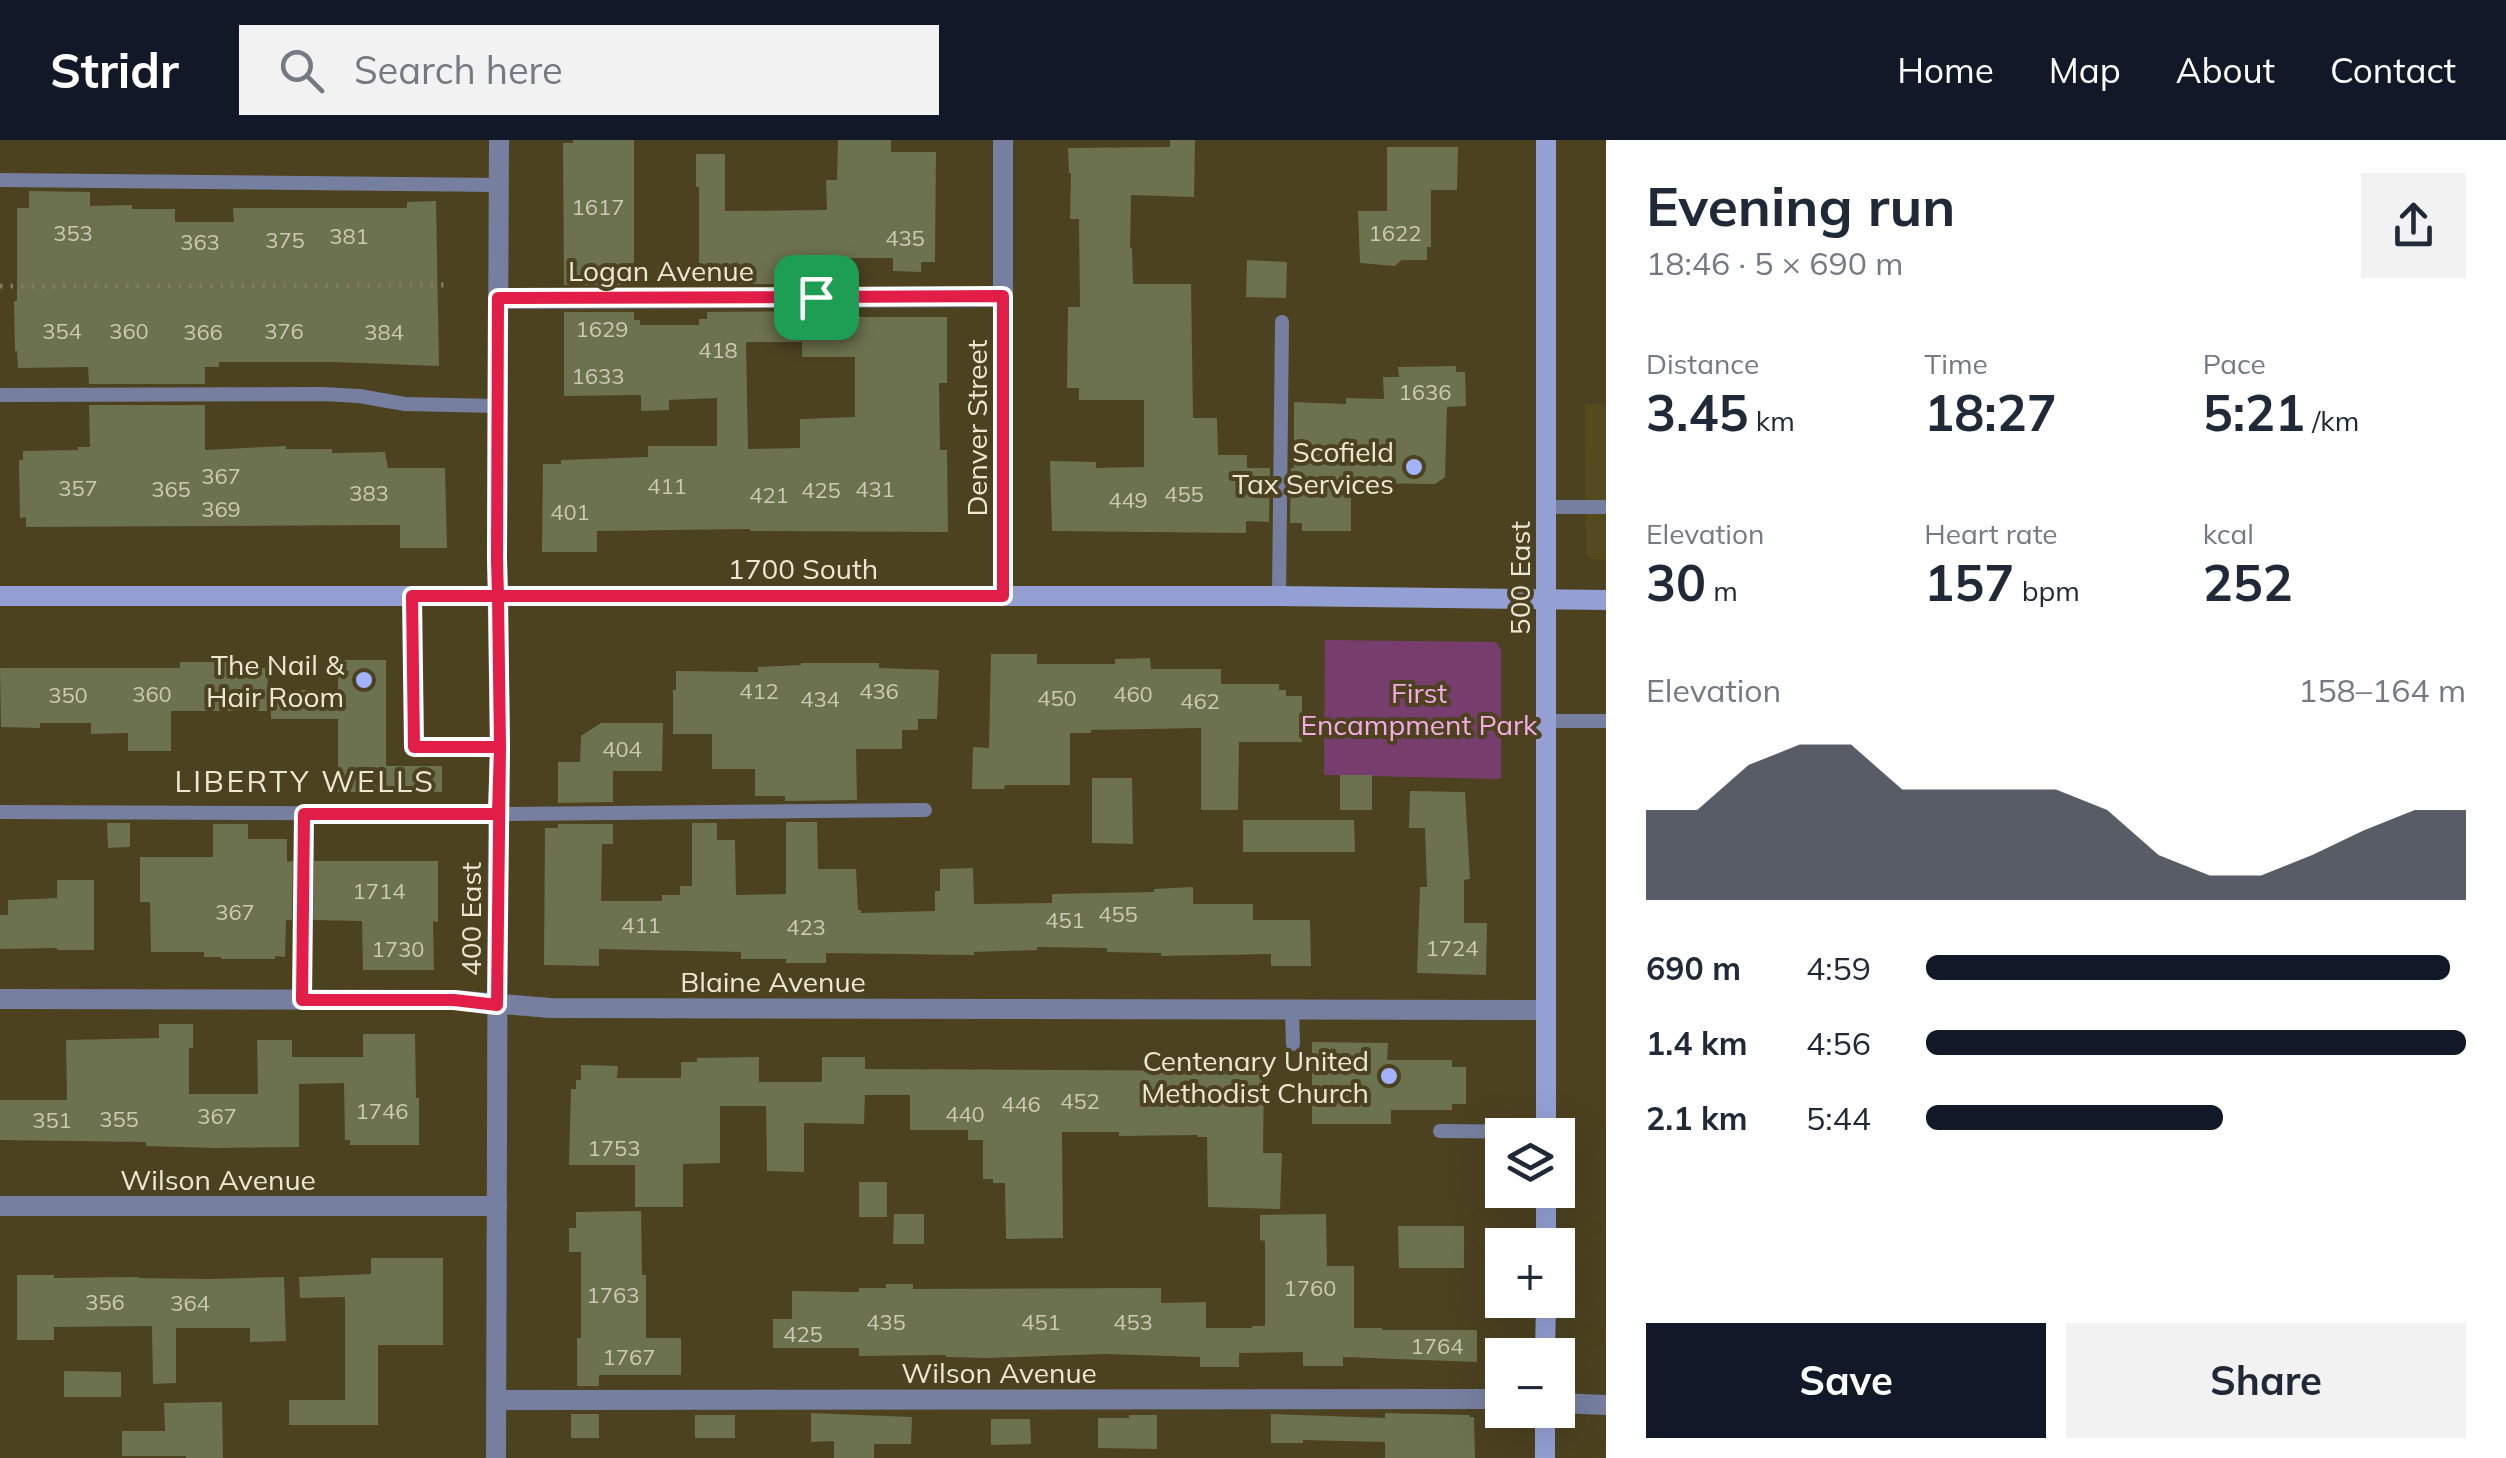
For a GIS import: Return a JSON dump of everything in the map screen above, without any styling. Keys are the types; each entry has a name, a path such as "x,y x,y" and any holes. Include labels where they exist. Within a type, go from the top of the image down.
{"street":[{"name":"400 East","path":"496,1458 499,140"},
{"name":"Denver Street","path":"1003,140 1003,596"},
{"name":"500 East","path":"1546,140 1546,1118"},
{"name":"Logan Avenue","path":"498,298 1003,296"},
{"name":"1700 South","path":"0,596 1279,596 1606,600"},
{"name":"Blaine Avenue","path":"0,999 454,1000 569,1008 1546,1010"},
{"name":"Wilson Avenue","path":"0,1206 497,1206"},
{"name":"Wilson Avenue","path":"496,1400 1485,1399"},
{"path":"1575,1404 1606,1405"},
{"path":"1545,1428 1545,1458"}],"lane":[{"path":"0,180 499,184"},
{"path":"1279,596 1282,322"},
{"path":"0,395 322,394 406,404 498,406"},
{"path":"1547,507 1606,507"},
{"path":"412,596 414,747 500,747"},
{"path":"1547,721 1606,721"},
{"path":"0,812 498,814 925,810"},
{"path":"302,1000 304,814"},
{"path":"1292,1009 1293,1044"},
{"path":"1440,1131 1485,1132"}],"path":[{"path":"0,286 448,285"}],"shaded area":[{"path":"1585,404 1606,404 1606,560 1591,559 1586,554"}],"green space":[{"name":"First Encampment Park","path":"1325,640 1496,642 1501,650 1501,779 1324,775"}],"building":[{"path":"634,140 634,285 564,285 563,143"},
{"path":"838,140 891,140 891,152 936,152 935,262 921,262 921,272 893,271 893,258 840,258 839,284 707,284 707,267 699,267 696,154 725,154 725,211 827,210 826,180 837,180"},
{"path":"1170,140 1195,140 1194,197 1131,195 1133,284 1191,284 1193,418 1217,418 1218,455 1247,455 1247,468 1270,468 1269,522 1246,521 1246,533 1052,531 1050,461 1096,462 1096,468 1144,467 1144,400 1079,400 1079,388 1067,388 1068,307 1080,307 1079,219 1070,219 1068,148 1170,147"},
{"path":"1387,147 1458,147 1457,190 1431,190 1431,247 1427,247 1427,260 1402,260 1395,266 1360,263 1358,211 1387,211"},
{"path":"29,191 90,192 90,206 175,209 175,222 234,222 233,208 407,208 407,202 436,201 439,366 219,362 219,367 205,367 205,384 89,384 88,367 18,368 14,301 17,208 29,208"},
{"path":"1247,260 1287,262 1286,298 1246,297"},
{"path":"839,311 861,317 947,317 947,383 939,383 940,450 947,450 948,532 597,531 597,552 542,552 543,464 648,457 648,446 717,446 717,398 669,400 669,410 641,411 641,395 564,396 564,312 634,312 634,320 640,320 640,325 699,325 699,319 707,319 707,312","holes":["746,342 802,342 802,357 855,357 855,417 800,419 800,448 748,449"]},
{"path":"1456,366 1456,372 1465,372 1466,406 1447,407 1445,477 1435,484 1351,483 1351,531 1302,531 1302,523 1290,523 1294,402 1346,404 1346,398 1384,399 1383,377 1399,377 1398,367"},
{"path":"89,405 205,405 205,450 286,446 332,449 332,453 385,452 388,468 445,468 447,548 400,548 400,525 26,527 26,517 20,518 19,460 23,460 23,451 90,447"},
{"path":"991,654 1037,654 1037,664 1115,664 1115,659 1150,658 1151,669 1221,669 1221,684 1279,684 1279,690 1286,690 1286,696 1302,696 1302,742 1239,742 1238,810 1201,810 1201,728 1070,733 1070,785 972,789 973,747 989,748"},
{"path":"338,660 386,660 386,766 442,766 442,792 338,792 338,719 271,719 271,690 338,690"},
{"path":"180,662 252,662 252,668 268,668 267,711 171,711 171,751 128,751 128,733 91,734 91,723 1,727 0,668 180,668"},
{"path":"879,663 879,668 939,670 937,719 918,719 918,730 902,730 902,749 856,749 857,800 785,801 785,796 755,796 755,769 712,769 712,734 673,734 676,671 758,672 758,667"},
{"path":"601,723 663,723 662,771 613,771 613,802 558,803 558,762 580,762 581,736"},
{"path":"1340,775 1372,775 1372,810 1340,810"},
{"path":"1092,778 1132,778 1133,844 1092,843"},
{"path":"1410,791 1465,792 1470,879 1464,880 1464,923 1487,923 1486,975 1417,973 1420,887 1427,887 1425,828 1409,828"},
{"path":"1243,820 1354,820 1355,852 1243,852"},
{"path":"786,822 817,822 818,869 856,869 861,913 935,911 940,869 973,868 974,904 1052,903 1052,894 1154,892 1193,887 1193,904 1253,904 1253,920 1310,920 1311,966 1271,966 1271,954 1161,956 1107,952 1107,948 1037,947 974,955 826,953 826,963 741,959 741,952 599,949 599,966 544,965 545,828 558,828 558,824 613,824 613,844 602,844 601,901 662,901 662,895 680,895 680,886 692,886 692,823 717,823 717,840 735,840 736,895 786,894"},
{"path":"107,823 130,823 130,847 108,848"},
{"path":"213,824 248,824 248,839 287,839 287,862 293,861 292,920 286,920 285,957 221,959 204,957 204,952 151,952 150,902 140,902 140,857 213,857"},
{"path":"314,861 438,861 434,970 363,970 362,921 313,920"},
{"path":"57,880 94,880 94,950 0,949 0,915 8,915 8,900 57,898"},
{"path":"159,1024 193,1024 189,1094 258,1094 257,1040 292,1040 292,1057 363,1057 363,1034 415,1034 419,1145 350,1145 350,1140 345,1140 344,1083 299,1084 299,1147 0,1140 0,1100 67,1100 66,1040 159,1038"},
{"name":"Centenary United Methodist Church","path":"1312,1042 1388,1043 1387,1060 1452,1060 1452,1067 1466,1067 1466,1104 1452,1104 1452,1110 1391,1110 1391,1124 1312,1124"},
{"path":"759,1057 759,1082 822,1082 822,1057 865,1057 865,1069 1264,1071 1263,1153 1282,1153 1280,1209 1208,1207 1207,1137 1062,1132 1063,1238 1006,1239 1005,1183 983,1179 983,1140 968,1140 968,1130 910,1130 910,1095 865,1095 864,1124 804,1123 804,1172 767,1171 766,1106 720,1106 720,1163 683,1164 683,1207 635,1207 635,1165 569,1165 571,1089 576,1089 576,1080 581,1080 581,1065 618,1066 617,1078 681,1078 681,1062"},
{"path":"859,1182 887,1182 887,1217 859,1217"},
{"path":"641,1211 646,1338 681,1338 681,1375 599,1375 599,1386 577,1386 581,1252 569,1252 569,1228 576,1228 576,1212"},
{"path":"894,1214 924,1214 924,1244 893,1244"},
{"path":"1326,1214 1327,1266 1354,1266 1354,1328 1477,1330 1477,1362 1343,1357 1343,1366 1303,1366 1303,1352 1239,1353 1239,1367 1200,1367 1200,1357 859,1356 859,1348 773,1348 773,1319 792,1319 792,1291 859,1292 859,1288 886,1288 886,1284 913,1284 913,1289 1161,1288 1161,1303 1206,1302 1206,1328 1265,1326 1265,1241 1260,1240 1260,1215"},
{"path":"1398,1226 1464,1226 1464,1268 1399,1268"},
{"path":"371,1258 443,1258 443,1345 378,1345 378,1425 289,1425 289,1400 345,1400 345,1297 300,1298 299,1277 371,1274"},
{"path":"17,1275 284,1277 286,1341 250,1342 250,1328 176,1328 176,1383 153,1384 152,1326 54,1327 54,1340 17,1340"},
{"path":"64,1371 121,1372 121,1397 64,1397"},
{"path":"222,1402 223,1458 122,1456 122,1431 165,1431 164,1403"},
{"path":"811,1413 912,1417 911,1444 874,1444 874,1458 834,1458 834,1441 811,1442"},
{"path":"1385,1413 1474,1417 1475,1458 1385,1458 1385,1442 1271,1443 1271,1414 1385,1418"},
{"path":"571,1414 599,1414 599,1438 571,1438"},
{"path":"695,1415 735,1415 735,1438 695,1438"},
{"path":"1157,1415 1157,1449 1098,1448 1098,1418"},
{"path":"991,1419 1030,1419 1031,1444 991,1445"}],"place":[{"name":"Scofield Tax Services","path":"1414,467"},
{"name":"The Nail & Hair Room","path":"364,680"},
{"name":"Centenary United Methodist Church","path":"1389,1076"}],"district":[{"name":"LIBERTY WELLS","path":"305,781"}],"route":[{"path":"816,297 498,298 497,559 498,581 498,596 500,747 498,814 304,814 302,1000 454,1000 497,1005 500,747 414,747 412,596 451,596 498,596 1003,596 1003,296 816,297"}]}
